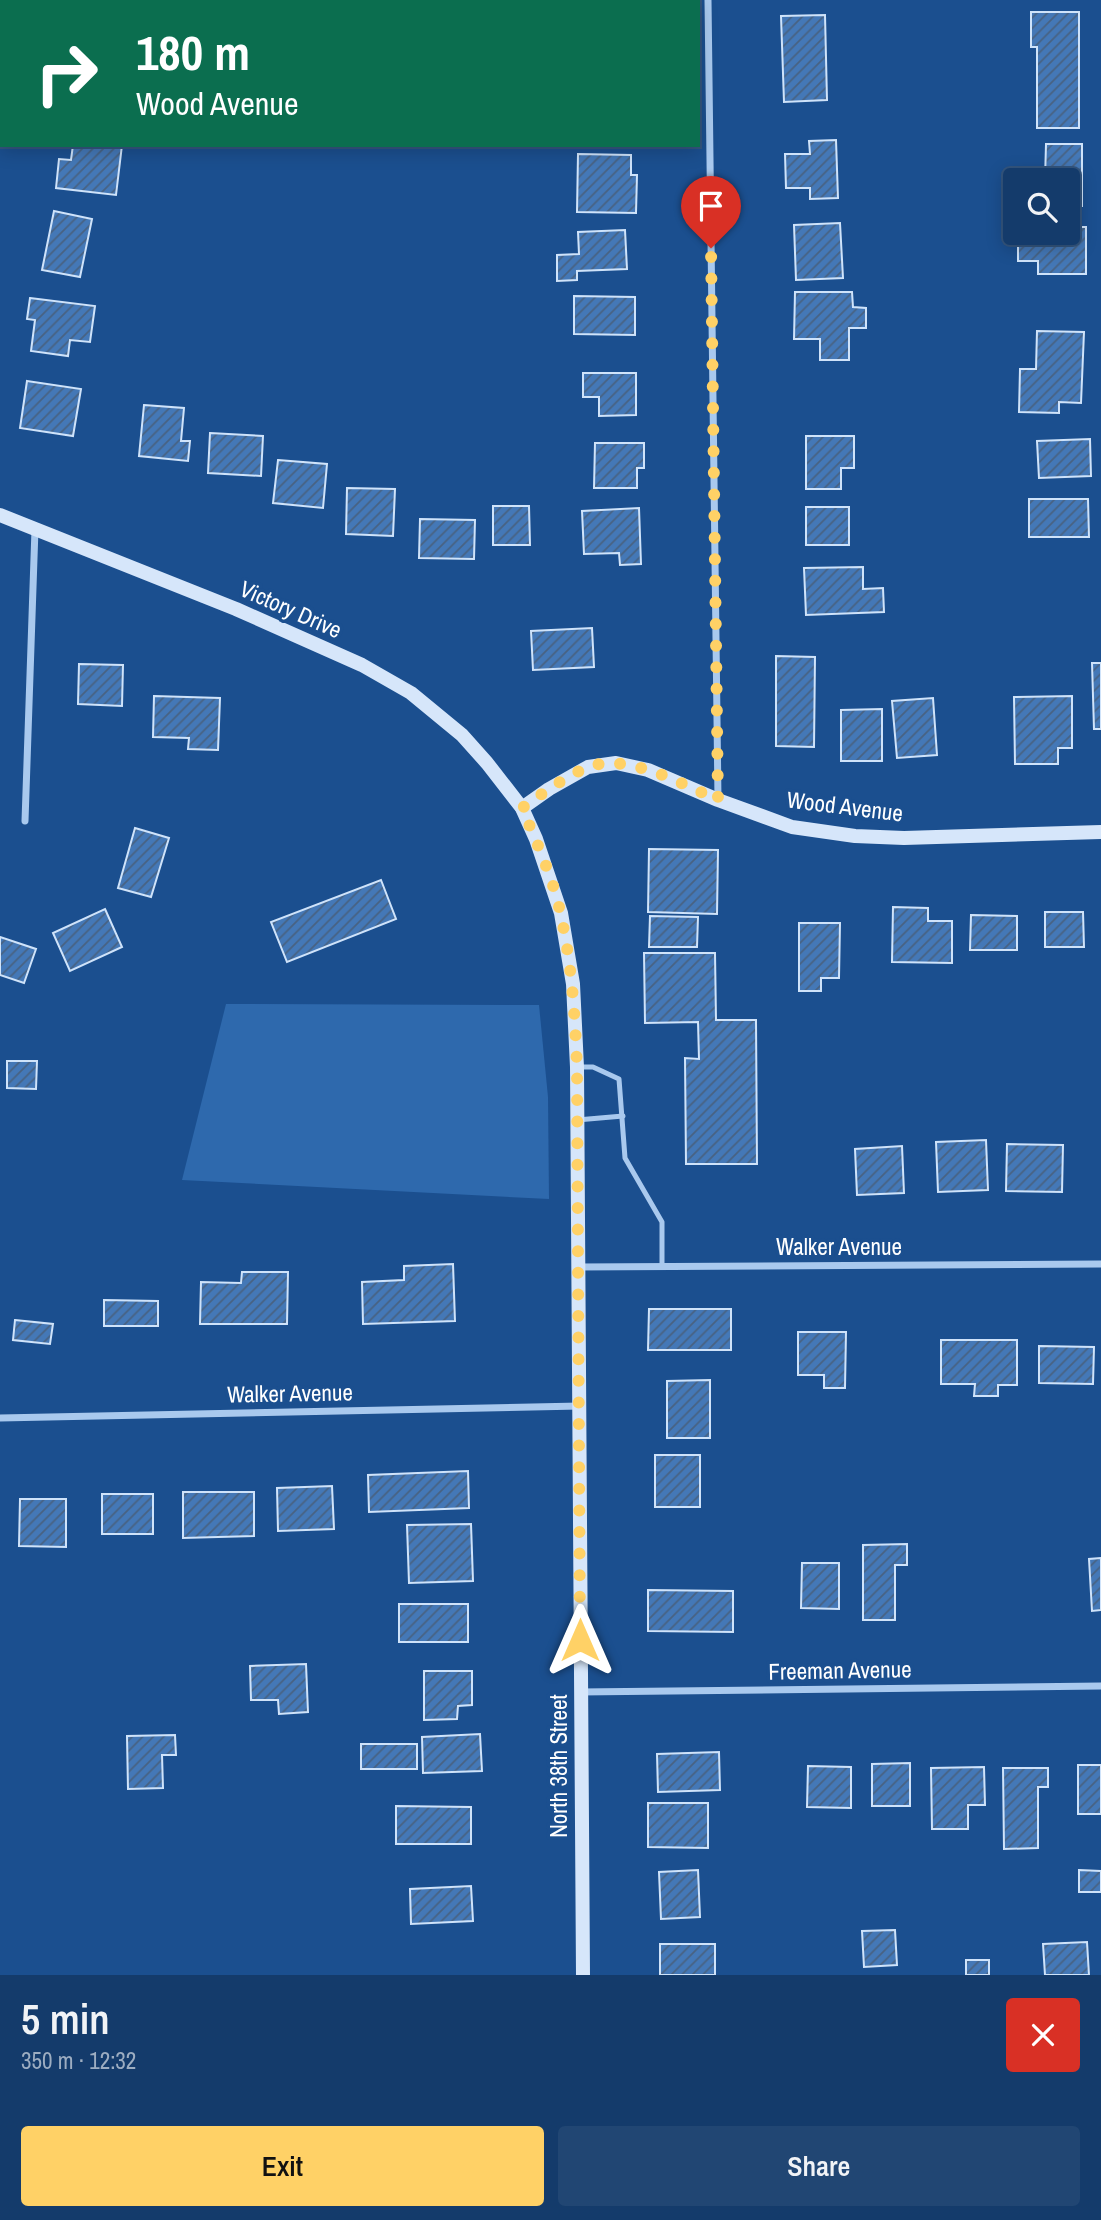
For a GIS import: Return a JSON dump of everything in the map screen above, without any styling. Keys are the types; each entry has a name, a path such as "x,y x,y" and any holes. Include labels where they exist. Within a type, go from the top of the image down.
{"main road":[{"name":"Victory Drive","path":"0,515 236,609 362,665 411,692 462,735 522,808"},
{"name":"Wood Avenue","path":"522,808 588,767 616,763 648,770 718,800 792,827 855,836 904,838 1101,832"},
{"name":"North 38th Street","path":"522,808 536,839 561,913 573,984 577,1068 583,1975"}],"street":[{"path":"708,0 718,800"},
{"path":"25,821 35,529"},
{"name":"Walker Avenue","path":"578,1267 1101,1264"},
{"name":"Walker Avenue","path":"0,1418 580,1406"},
{"name":"Freeman Avenue","path":"580,1692 1101,1686"}],"lane":[{"path":"577,1068 593,1067 619,1079 625,1158 662,1222 662,1267"},
{"path":"577,1120 623,1116"}],"shaded area":[{"path":"226,1004 539,1005 548,1097 549,1199 182,1180"}],"building":[{"path":"1031,12 1079,12 1079,128 1037,128 1037,47 1031,47"},
{"path":"825,15 827,100 784,102 781,16"},
{"path":"836,140 838,198 810,199 810,188 786,188 785,154 810,154 809,141"},
{"path":"1046,144 1082,144 1082,206 1080,168 1045,168"},
{"path":"73,147 122,147 116,195 56,188 59,159 71,160"},
{"path":"578,154 631,155 631,175 637,175 636,213 577,212"},
{"path":"54,211 92,219 80,277 42,270"},
{"path":"840,223 843,278 796,280 794,225"},
{"path":"1080,227 1086,227 1086,274 1038,274 1038,261 1018,261 1018,245 1080,245"},
{"path":"625,230 627,269 577,271 577,280 557,281 557,255 579,254 578,232"},
{"path":"795,292 852,292 853,307 866,308 866,328 849,328 849,360 820,360 820,339 794,339"},
{"path":"574,296 635,297 635,335 574,334"},
{"path":"30,298 95,306 90,342 70,340 68,356 31,351 35,320 27,319"},
{"path":"1037,331 1084,332 1081,403 1059,402 1059,413 1019,412 1020,369 1036,369"},
{"path":"583,373 636,373 636,415 599,416 599,397 583,397"},
{"path":"27,381 81,389 73,436 20,428"},
{"path":"144,405 184,408 181,441 190,441 188,461 139,456"},
{"path":"210,433 263,436 261,476 208,473"},
{"path":"806,436 854,436 854,468 841,468 841,489 806,489"},
{"path":"1090,439 1091,476 1039,478 1037,441"},
{"path":"595,443 644,443 644,468 637,468 637,488 594,488"},
{"path":"278,460 327,464 323,508 273,503"},
{"path":"347,488 395,489 393,536 346,534"},
{"path":"1029,499 1088,499 1089,537 1029,537"},
{"path":"493,506 529,506 530,545 493,545"},
{"path":"806,507 849,507 849,545 806,545"},
{"path":"639,508 641,564 620,565 619,553 584,554 582,511"},
{"path":"420,519 475,520 474,559 419,558"},
{"path":"863,567 863,589 883,588 884,612 806,615 804,568"},
{"path":"592,628 594,667 533,670 531,631"},
{"path":"776,656 815,657 814,747 776,746"},
{"path":"1092,663 1101,663 1101,729 1094,729"},
{"path":"79,664 123,665 122,706 78,704"},
{"path":"154,696 220,698 218,750 188,749 189,738 153,737"},
{"path":"1072,696 1072,748 1058,748 1058,764 1015,764 1014,697"},
{"path":"933,698 937,755 897,758 892,701"},
{"path":"882,709 882,761 841,761 841,710"},
{"path":"135,828 169,838 151,897 118,888"},
{"path":"649,849 718,850 717,914 648,912"},
{"path":"381,880 396,919 287,962 271,922"},
{"path":"893,907 928,908 928,921 952,921 952,963 892,962"},
{"path":"105,909 122,947 70,971 53,933"},
{"path":"1045,912 1083,912 1084,947 1045,947"},
{"path":"971,915 1017,916 1017,950 970,950"},
{"path":"650,916 698,917 697,947 649,947"},
{"path":"799,923 840,923 839,978 821,978 821,991 799,991"},
{"path":"0,937 36,949 24,983 0,975"},
{"path":"644,953 715,953 716,1020 756,1020 757,1164 686,1164 685,1058 699,1059 698,1022 645,1023"},
{"path":"7,1061 37,1061 36,1089 7,1088"},
{"path":"986,1140 988,1190 938,1192 936,1142"},
{"path":"1007,1144 1063,1145 1062,1192 1006,1191"},
{"path":"902,1146 904,1193 857,1195 855,1149"},
{"path":"453,1264 455,1321 363,1324 362,1282 404,1280 404,1266"},
{"path":"242,1272 288,1272 287,1324 200,1324 201,1282 241,1283"},
{"path":"104,1300 158,1301 158,1326 104,1326"},
{"path":"649,1309 731,1309 731,1350 648,1350"},
{"path":"15,1320 53,1324 50,1344 13,1340"},
{"path":"798,1332 846,1332 845,1388 824,1388 824,1375 798,1375"},
{"path":"941,1340 1017,1340 1017,1385 998,1385 998,1396 974,1396 975,1384 941,1384"},
{"path":"1039,1346 1094,1347 1093,1384 1039,1383"},
{"path":"710,1380 710,1438 667,1438 667,1381"},
{"path":"655,1455 700,1455 700,1507 655,1507"},
{"path":"468,1471 469,1508 369,1512 368,1475"},
{"path":"332,1486 334,1529 278,1531 277,1488"},
{"path":"183,1492 254,1492 254,1536 183,1538"},
{"path":"102,1494 153,1494 153,1534 102,1534"},
{"path":"20,1499 66,1499 66,1547 19,1546"},
{"path":"471,1524 473,1581 409,1583 407,1525"},
{"path":"907,1544 907,1565 895,1565 895,1620 863,1620 863,1545"},
{"path":"1101,1558 1101,1610 1092,1611 1089,1559"},
{"path":"802,1563 839,1563 839,1609 801,1608"},
{"path":"648,1590 733,1591 733,1632 648,1631"},
{"path":"399,1604 468,1604 468,1642 399,1642"},
{"path":"306,1664 308,1712 279,1714 278,1700 251,1700 250,1666"},
{"path":"424,1671 472,1671 472,1705 458,1706 457,1719 424,1720"},
{"path":"480,1734 482,1771 423,1773 422,1737"},
{"path":"175,1735 176,1755 162,1755 163,1788 128,1789 127,1736"},
{"path":"361,1744 417,1744 417,1769 361,1769"},
{"path":"719,1752 720,1790 658,1792 657,1754"},
{"path":"910,1763 910,1806 872,1806 872,1764"},
{"path":"1078,1765 1101,1765 1101,1814 1078,1814"},
{"path":"808,1766 851,1767 851,1808 807,1807"},
{"path":"984,1767 985,1805 968,1805 968,1829 932,1829 931,1768"},
{"path":"1003,1768 1048,1768 1048,1787 1038,1787 1038,1848 1004,1849"},
{"path":"648,1803 708,1803 708,1848 648,1847"},
{"path":"396,1806 471,1807 471,1844 396,1844"},
{"path":"698,1870 700,1917 661,1919 659,1872"},
{"path":"1079,1870 1101,1871 1101,1892 1079,1892"},
{"path":"471,1886 473,1921 411,1924 410,1889"},
{"path":"895,1930 897,1965 864,1967 862,1931"},
{"path":"1087,1942 1089,1975 1045,1975 1043,1944"},
{"path":"660,1944 715,1944 715,1975 660,1975"},
{"path":"966,1960 989,1960 989,1975 966,1975"}],"route":[{"path":"580,1640 577,1068 573,984 561,913 536,839 522,808 588,767 616,763 648,770 718,800 711,248"}]}
